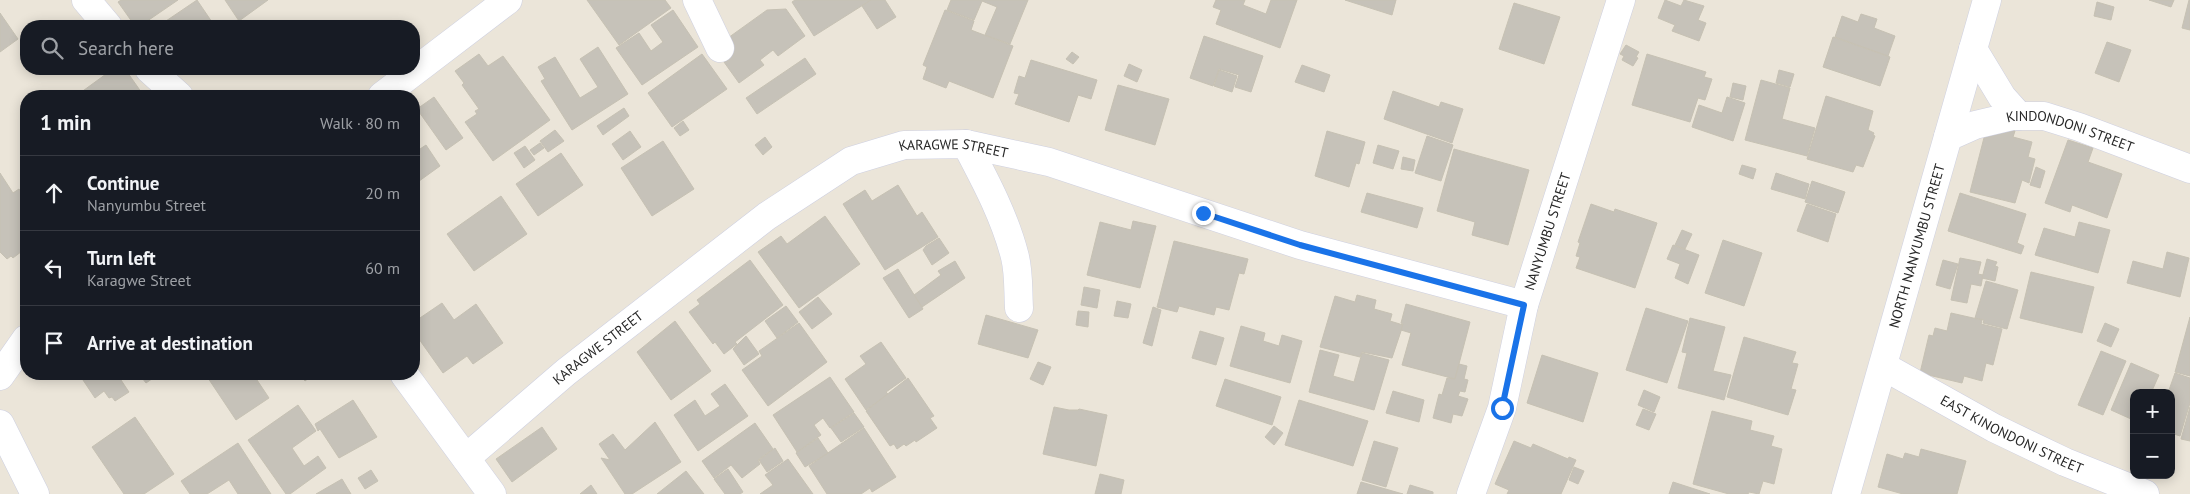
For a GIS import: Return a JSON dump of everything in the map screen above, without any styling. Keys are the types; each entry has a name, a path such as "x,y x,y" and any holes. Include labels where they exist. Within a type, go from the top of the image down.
{"street":[{"path":"86,0 103,20"},
{"path":"420,67 508,0"},
{"path":"696,0 720,48"},
{"name":"NANYUMBU STREET","path":"1471,494 1502,408 1524,305 1621,0"},
{"name":"NORTH NANYUMBU STREET","path":"1846,494 1988,0"},
{"path":"1973,48 2002,97 2019,116"},
{"path":"156,75 172,90"},
{"path":"390,90 410,75"},
{"name":"KINDONDONI STREET","path":"1948,137 1975,125 2019,116 2044,116 2079,126 2190,169"},
{"path":"966,144 990,190 1015,259 1019,308"},
{"name":"KARAGWE STREET","path":"466,458 566,372 767,216 851,161 904,145 966,144 1049,162 1300,245 1524,305"},
{"path":"0,376 20,348"},
{"name":"EAST KINONDONI STREET","path":"1882,366 1994,428 2065,462 2145,494"},
{"path":"408,380 492,494"},
{"path":"0,424 34,494"}],"building":[{"path":"121,0 178,0 149,20 131,20 118,2"},
{"path":"197,0 211,20 167,20"},
{"path":"225,0 268,0 240,20 238,20"},
{"path":"587,0 665,0 671,8 619,45"},
{"path":"795,0 871,0 814,36 792,2"},
{"path":"871,0 885,0 896,17 877,29 862,6"},
{"path":"951,0 1028,0 1010,44 985,35 997,7 982,1 974,20 947,10"},
{"path":"1216,0 1245,0 1243,5 1266,14 1271,0 1297,0 1280,48 1216,24 1221,10 1213,7"},
{"path":"1345,0 1396,0 1392,15"},
{"path":"1665,0 1681,6 1684,0 1704,6 1698,20 1706,23 1699,41 1672,31 1675,25 1658,18"},
{"path":"2149,0 2174,0 2171,7"},
{"path":"2190,0 2190,30 2182,28"},
{"path":"2097,2 2114,7 2111,20 2094,16"},
{"path":"1514,3 1560,17 1544,64 1499,49"},
{"path":"786,9 805,36 778,56 773,50 760,60 764,65 739,83 714,48 767,10"},
{"path":"673,10 698,47 642,85 616,48 639,33 651,51 663,42 651,25"},
{"path":"945,10 974,21 971,30 1013,46 993,98 949,81 946,88 923,79 927,67 923,65"},
{"path":"0,13 18,39 0,52"},
{"path":"1861,14 1877,19 1874,28 1895,36 1888,56 1835,37 1842,16 1858,22"},
{"path":"1204,36 1263,56 1251,92 1235,87 1239,75 1219,69 1213,86 1190,78"},
{"path":"1833,37 1890,57 1880,86 1823,67"},
{"path":"2107,42 2131,50 2119,82 2095,73"},
{"path":"1626,45 1639,52 1633,66 1622,60 1624,56 1620,54"},
{"path":"598,47 628,94 572,130 541,81 545,79 538,67 555,57 580,98 598,87 580,59"},
{"path":"1072,52 1079,57 1073,64 1066,59"},
{"path":"479,54 488,66 503,56 550,120 493,161 465,122 477,114 475,111 479,109 462,85 464,83 455,71"},
{"path":"702,54 727,89 672,127 648,93"},
{"path":"1647,54 1706,72 1704,77 1712,79 1705,100 1698,98 1690,122 1632,105"},
{"path":"805,58 816,74 757,114 746,98"},
{"path":"1031,60 1097,80 1091,99 1078,95 1069,122 1015,104 1019,94 1014,93 1019,76 1025,78"},
{"path":"1129,64 1142,70 1137,82 1124,76"},
{"path":"1302,65 1330,75 1324,92 1295,82"},
{"path":"1219,70 1237,76 1232,92 1214,86"},
{"path":"1779,70 1794,74 1790,87 1776,83"},
{"path":"105,75 129,75 140,90 84,90"},
{"path":"1761,80 1790,88 1782,119 1815,128 1807,156 1745,140"},
{"path":"1733,83 1746,86 1743,100 1730,97"},
{"path":"1118,85 1169,99 1155,145 1105,130"},
{"path":"1393,91 1439,107 1441,102 1463,109 1452,143 1384,119"},
{"path":"1826,96 1873,111 1868,130 1874,133 1873,135 1875,136 1863,167 1856,165 1853,172 1807,159"},
{"path":"434,97 463,138 446,150 420,113 420,107"},
{"path":"1727,97 1745,103 1733,141 1692,127 1699,105 1722,113"},
{"path":"624,108 629,116 603,135 597,126"},
{"path":"683,121 689,130 680,136 674,128"},
{"path":"1991,125 2015,131 2013,137 2032,142 2028,157 2035,159 2029,183 2022,180 2015,203 1970,192 1986,130"},
{"path":"555,130 564,141 548,152 540,141"},
{"path":"630,131 641,147 623,160 612,144"},
{"path":"1327,131 1365,142 1359,164 1356,163 1349,187 1315,176"},
{"path":"1427,136 1453,145 1441,181 1415,173"},
{"path":"765,137 772,147 763,155 755,145"},
{"path":"2068,140 2093,148 2088,162 2122,174 2107,218 2072,205 2070,212 2045,203"},
{"path":"663,141 694,189 652,216 621,168"},
{"path":"540,143 544,148 534,155 530,150"},
{"path":"426,145 440,166 420,180 420,149"},
{"path":"1378,145 1399,151 1393,169 1373,163"},
{"path":"525,146 535,160 524,168 514,153"},
{"path":"1454,149 1529,170 1508,245 1472,235 1475,222 1437,211"},
{"path":"561,153 583,185 538,216 516,184"},
{"path":"1403,157 1415,160 1413,171 1401,169"},
{"path":"1742,165 1756,169 1753,179 1739,174"},
{"path":"2036,167 2045,171 2040,188 2030,185"},
{"path":"0,173 13,193 19,189 20,190 20,253 13,258 11,256 7,259 0,252"},
{"path":"1776,173 1809,184 1805,199 1771,189"},
{"path":"1812,181 1845,192 1838,213 1805,202"},
{"path":"898,185 917,216 922,212 938,237 885,270 843,204 865,190 872,201"},
{"path":"1367,193 1423,208 1417,228 1361,212"},
{"path":"1960,193 2026,214 2017,243 2024,246 2021,254 1948,231"},
{"path":"501,196 527,234 474,271 447,234"},
{"path":"1591,204 1614,212 1615,209 1657,223 1635,288 1576,268 1580,257 1576,256 1580,243 1578,242"},
{"path":"1807,204 1836,214 1828,242 1797,231"},
{"path":"825,216 860,264 799,308 758,252 781,236 787,244"},
{"path":"1133,221 1156,226 1140,288 1087,275 1100,222 1131,230"},
{"path":"2079,222 2110,230 2098,273 2035,255 2044,228 2075,237"},
{"path":"1682,230 1692,234 1685,249 1675,245"},
{"path":"939,238 949,253 932,265 923,250"},
{"path":"1723,240 1762,253 1744,306 1705,293"},
{"path":"1174,241 1248,259 1244,274 1239,273 1229,310 1216,307 1214,315 1179,306 1177,312 1157,307"},
{"path":"1673,245 1699,255 1688,284 1675,278 1680,264 1667,259"},
{"path":"2167,252 2189,258 2180,297 2127,283 2133,261 2163,269"},
{"path":"1960,258 1981,262 1978,274 1983,275 1981,286 1971,284 1967,303 1951,300"},
{"path":"1987,259 1997,262 1995,266 1998,267 1995,281 1982,278"},
{"path":"750,260 783,305 735,342 737,344 724,354 715,342 713,344 689,312 700,304 697,300"},
{"path":"1943,260 1958,264 1950,289 1936,285"},
{"path":"955,261 965,278 922,307 914,295 941,275 938,271"},
{"path":"898,269 923,309 909,318 883,278"},
{"path":"2031,272 2094,287 2082,333 2020,318"},
{"path":"1986,281 2018,290 2007,329 1983,323 1984,320 1975,318"},
{"path":"1084,287 1100,290 1097,308 1081,305"},
{"path":"1357,295 1376,300 1374,309 1392,314 1390,321 1403,325 1392,358 1362,352 1360,357 1320,347 1335,296 1355,302"},
{"path":"818,297 832,314 812,329 799,312"},
{"path":"1117,301 1131,304 1128,318 1114,316"},
{"path":"442,303 454,320 476,304 503,343 473,364 467,356 443,373 420,340 420,318"},
{"path":"1406,304 1470,322 1455,379 1402,365 1411,333 1401,330"},
{"path":"786,306 798,322 777,338 765,321"},
{"path":"1153,307 1161,310 1152,346 1143,343"},
{"path":"1646,308 1688,321 1667,383 1626,370"},
{"path":"1078,311 1089,312 1088,327 1076,325"},
{"path":"1951,313 1982,320 1981,324 2002,329 1993,365 1986,363 1982,381 1964,376 1962,383 1920,373 1929,335 1933,336 1935,328 1947,331"},
{"path":"986,315 1038,330 1028,358 978,344"},
{"path":"2190,317 2190,376 2175,372"},
{"path":"1690,318 1725,327 1713,371 1731,375 1724,400 1678,388 1687,353 1682,352"},
{"path":"675,321 711,371 671,400 637,352"},
{"path":"799,323 827,362 768,406 742,370 762,356 759,351"},
{"path":"2105,323 2119,329 2111,347 2097,341"},
{"path":"1241,326 1265,333 1263,341 1279,346 1282,335 1302,341 1290,383 1230,366"},
{"path":"1200,331 1224,338 1216,365 1192,358"},
{"path":"746,336 759,354 744,365 733,349"},
{"path":"1744,337 1796,352 1792,363 1798,364 1791,389 1796,390 1788,415 1727,397"},
{"path":"881,342 906,378 886,392 888,394 866,410 845,379 866,364 860,356"},
{"path":"1320,350 1339,355 1333,376 1354,382 1362,353 1389,360 1374,410 1309,392"},
{"path":"2101,351 2126,361 2103,415 2078,405"},
{"path":"1542,355 1598,373 1583,422 1527,403"},
{"path":"1038,362 1051,367 1043,385 1030,379"},
{"path":"2131,363 2159,375 2153,389 2130,389 2130,419 2111,410"},
{"path":"1459,364 1467,366 1464,379 1468,380 1465,392 1460,391 1458,396 1468,399 1462,416 1453,414 1451,423 1433,418 1439,394 1442,395 1447,378 1455,379"},
{"path":"2175,373 2190,378 2190,403 2180,436 2175,434 2175,389 2169,389"},
{"path":"830,377 854,412 830,428 823,418 814,425 821,435 797,452 773,415"},
{"path":"908,378 934,416 930,418 937,428 916,442 915,440 906,446 904,444 897,449 894,444 890,446 866,411"},
{"path":"1225,379 1281,397 1272,425 1216,406"},
{"path":"83,380 121,380 129,392 115,401 112,397 109,398 104,391 95,398"},
{"path":"209,380 257,380 269,398 236,420"},
{"path":"725,384 748,416 698,451 674,415 695,400 705,416 720,406 711,394"},
{"path":"1644,390 1660,397 1654,412 1638,405"},
{"path":"1393,391 1424,400 1419,422 1386,413"},
{"path":"353,400 377,437 339,458 320,429 318,431 315,424"},
{"path":"1299,400 1368,421 1353,466 1285,445"},
{"path":"298,405 316,431 292,448 304,466 318,456 326,468 290,494 286,494 248,440"},
{"path":"1054,407 1069,410 1079,409 1107,415 1096,466 1043,454"},
{"path":"2190,407 2190,441 2181,439"},
{"path":"1643,409 1656,414 1649,430 1636,425"},
{"path":"1712,411 1752,421 1750,430 1774,436 1771,446 1782,449 1774,484 1763,481 1759,494 1749,492 1748,494 1729,494 1693,484"},
{"path":"854,413 864,427 841,442 831,428"},
{"path":"135,417 174,474 144,494 124,494 92,447"},
{"path":"655,422 681,462 632,494 625,494 601,458 610,460 599,444 613,434 625,450"},
{"path":"755,423 773,449 758,460 760,464 742,478 731,465 714,478 702,461"},
{"path":"1274,426 1283,433 1274,445 1265,437"},
{"path":"542,427 557,449 512,482 496,459"},
{"path":"864,428 896,477 872,492 870,488 861,494 827,494 809,466"},
{"path":"818,438 828,453 805,467 796,453"},
{"path":"1374,441 1398,448 1386,487 1362,480"},
{"path":"1514,441 1531,448 1533,444 1568,459 1569,457 1576,460 1561,494 1507,494 1509,490 1495,484"},
{"path":"238,443 271,494 238,494 229,480 207,494 190,494 181,481"},
{"path":"775,448 783,461 767,472 759,460"},
{"path":"1921,449 1966,461 1957,494 1903,494 1878,487 1887,454 1903,459 1905,453 1919,457"},
{"path":"788,459 813,494 760,494 773,485 765,475"},
{"path":"1574,467 1584,471 1578,484 1569,480"},
{"path":"728,469 743,492 740,494 725,494 714,479"},
{"path":"371,470 378,481 365,489 358,478"},
{"path":"686,471 704,494 657,494"},
{"path":"1100,474 1124,480 1121,494 1095,494"},
{"path":"342,479 351,494 316,494"},
{"path":"1361,482 1403,494 1357,494"},
{"path":"1673,482 1710,494 1669,494"},
{"path":"591,485 597,494 580,494"},
{"path":"1410,485 1433,492 1433,494 1407,494"}],"route":[{"path":"1203,213 1300,245 1524,305 1502,408"}]}
